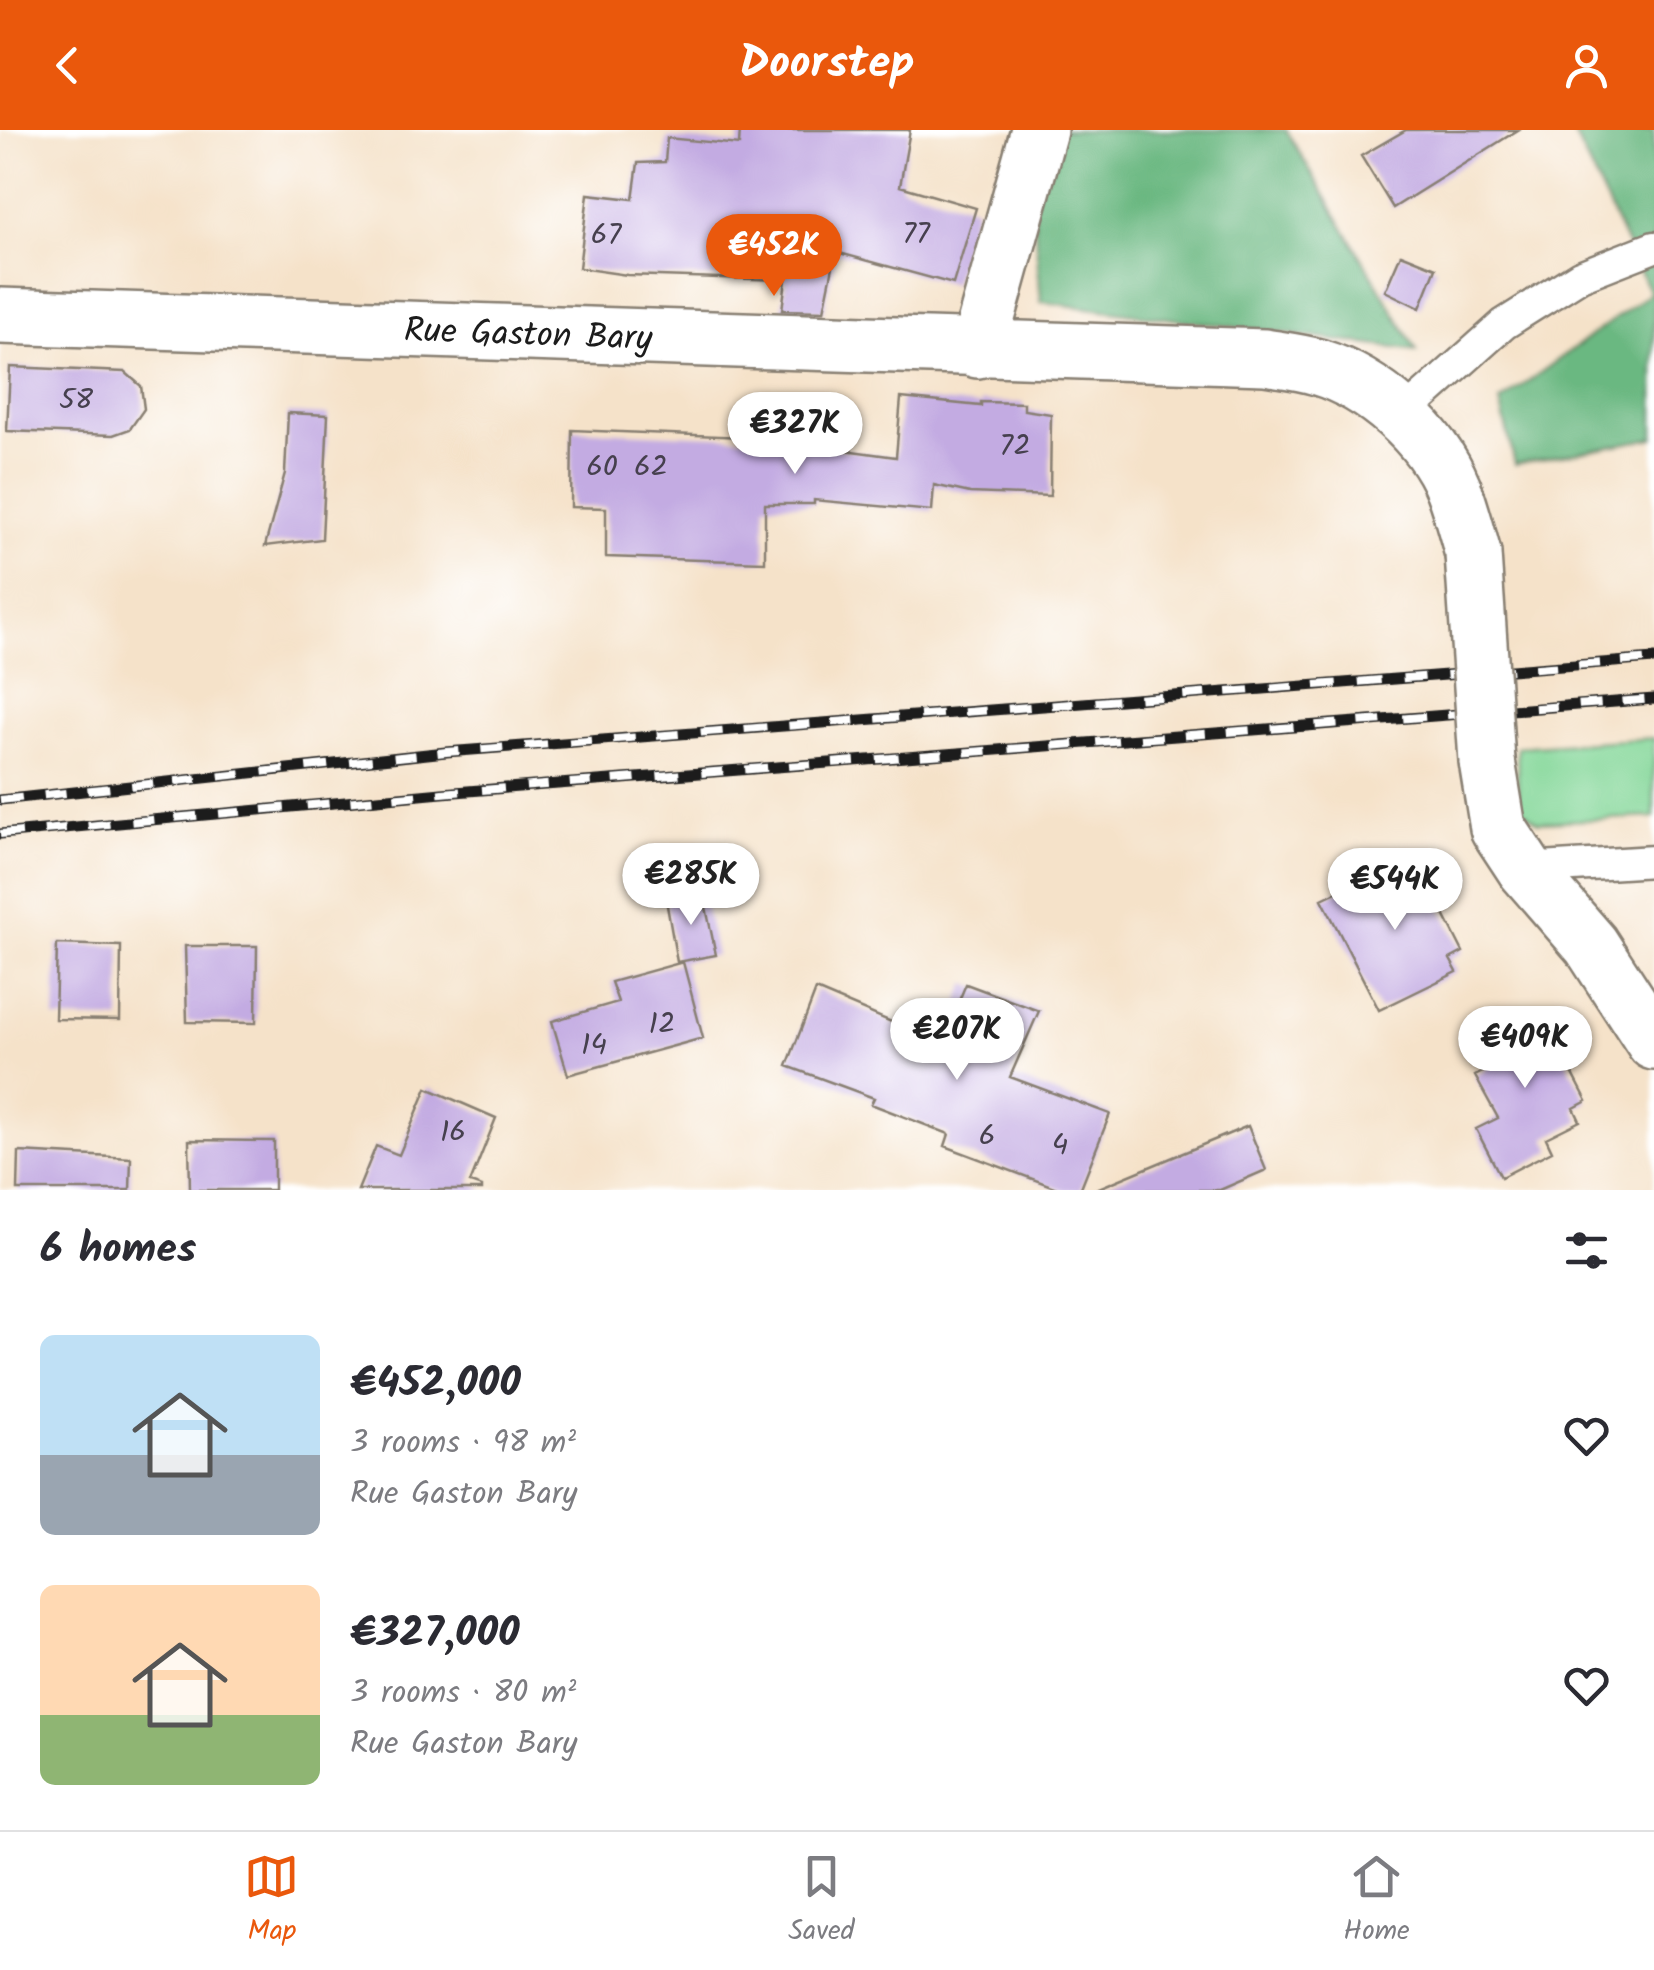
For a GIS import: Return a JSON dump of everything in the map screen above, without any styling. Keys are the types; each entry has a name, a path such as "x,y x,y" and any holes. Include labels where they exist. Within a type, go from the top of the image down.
{"street":[{"path":"978,350 1039,130"},
{"name":"Rue Gaston Bary","path":"0,316 1265,357 1319,367 1369,391 1400,417 1427,445 1452,486 1474,554 1487,760 1498,828 1525,869 1591,944 1654,1042"}],"lane":[{"path":"1400,417 1504,324 1580,276 1654,247"},
{"path":"1525,869 1654,861"}],"green space":[{"path":"1055,130 1286,130 1417,351 1041,302 1033,207"},
{"path":"1572,130 1654,130 1654,438 1515,464 1500,402 1650,293"},
{"path":"1654,738 1654,817 1538,822 1518,806 1517,747"}],"building":[{"path":"740,130 910,130 900,186 976,208 953,284 836,252 824,311 782,310 786,280 627,275 579,268 588,194 633,199 638,163 665,162 667,138 739,145"},
{"path":"1406,130 1518,130 1393,208 1361,156"},
{"path":"1401,254 1436,268 1420,308 1385,291"},
{"path":"10,367 125,372 141,386 144,409 130,429 113,435 7,431"},
{"path":"901,398 981,406 981,402 1024,403 1024,410 1051,414 1050,496 970,493 934,485 932,511 814,500 814,504 765,504 765,562 606,557 606,508 571,507 572,430 815,440 815,446 896,457"},
{"path":"288,413 328,415 322,539 265,546 285,473"},
{"path":"1400,861 1406,874 1420,867 1463,952 1450,959 1457,972 1379,1010 1322,899"},
{"path":"703,893 716,955 677,962 666,900"},
{"path":"57,944 121,946 120,1020 55,1019"},
{"path":"185,946 257,946 256,1023 187,1022"},
{"path":"683,962 703,1038 568,1075 552,1021 618,1002 611,982"},
{"path":"966,984 1039,1011 1010,1077 1110,1114 1080,1190 1062,1190 945,1146 949,1134 871,1104 874,1098 787,1066 816,990 941,1043"},
{"path":"1523,1010 1529,1023 1543,1016 1587,1101 1574,1108 1580,1121 1546,1138 1552,1151 1501,1177 1476,1129 1498,1118 1475,1076 1488,1069 1471,1037"},
{"path":"427,1088 496,1118 470,1183 482,1190 358,1190 376,1146 399,1155"},
{"path":"1248,1126 1266,1170 1220,1190 1094,1190"},
{"path":"189,1140 274,1141 274,1190 190,1190"},
{"path":"19,1152 131,1158 130,1190 18,1190"}],"railway":[{"path":"0,800 446,752 1654,659"},
{"path":"0,834 442,793 1654,699"}]}
